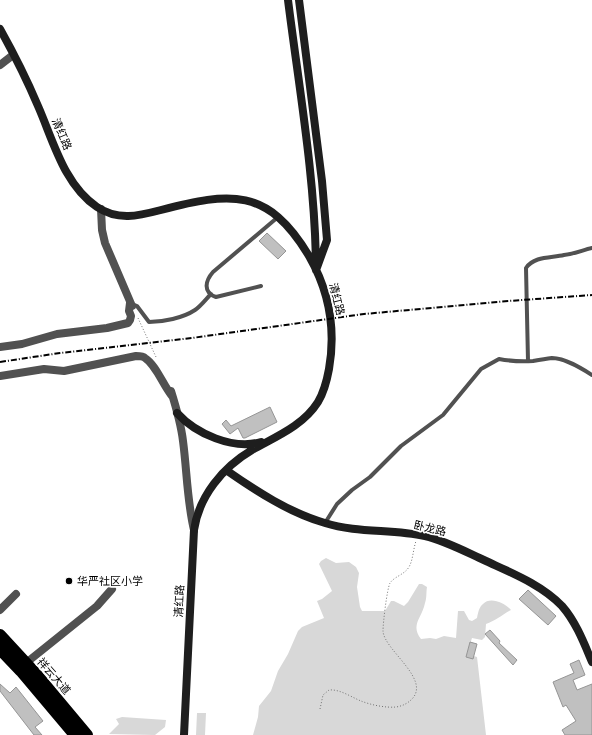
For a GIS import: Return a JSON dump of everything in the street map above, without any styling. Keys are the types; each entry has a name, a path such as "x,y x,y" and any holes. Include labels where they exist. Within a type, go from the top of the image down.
{"highway":[{"name":"祥云大道","path":"0,636 26,663 87,735"},
{"name":"祥云大道","path":"0,649 75,735"}],"main road":[{"path":"288,0 311,182 316,241 316,270"},
{"path":"300,0 322,181 327,240 316,270"},
{"name":"清红路","path":"0,29 31,91 63,165 88,200 101,209 118,216 135,216 201,200 232,198 257,203 278,216 296,236 316,270 325,291 331,321 331,359 325,387 317,403 300,422 244,455 226,470 202,501 197,515 194,530 184,735"},
{"path":"177,413 186,422 197,429 233,443 242,445 253,444 275,438"},
{"name":"卧龙路","path":"226,470 282,504 325,523 354,528 418,535 437,539 456,546 528,582 554,599 565,610 577,628 592,662"}],"street":[{"path":"0,65 14,55"},
{"path":"0,347 22,344 57,334 107,328 128,323 131,316 129,311 132,306 105,243 102,230 101,209"},
{"path":"0,376 44,369 64,371 142,356 153,366 172,396"},
{"path":"164,375 177,413 183,440 188,502 194,530"},
{"path":"26,663 97,606 112,589"},
{"path":"1,608 16,594"}],"lane":[{"path":"261,286 216,297 211,294 206,284 207,278 210,275 278,216"},
{"path":"528,361 526,268 529,263 538,259 565,255 592,248"},
{"path":"132,306 137,306 149,322 156,322 192,312 211,294"},
{"path":"325,523 337,504 352,490 370,477 401,446 443,415 481,369 499,358 514,361 528,361 553,358 592,374"}],"path":[{"path":"132,306 154,353"},
{"path":"320,709 323,695 327,691 332,690 362,702 396,707 404,705 415,696 417,689 414,678 383,632 388,588 394,579 404,574 409,568 418,535"}],"shaded area":[{"path":"326,558 336,563 349,562 356,567 359,573 357,587 362,611 385,611 391,601 404,606 419,584 427,587 426,601 417,625 418,634 421,639 436,639 444,636 456,638 458,611 464,611 469,620 472,621 477,618 482,605 489,601 497,601 511,610 486,624 485,637 482,640 472,638 467,654 477,657 486,735 253,735 258,717 259,706 271,691 278,671 288,654 298,631 302,627 324,618 317,601 332,591 319,564"},
{"path":"197,713 206,713 205,735 196,735"},
{"path":"122,717 166,720 165,727 155,735 109,734 119,724 116,719"}],"building":[{"path":"267,233 286,251 278,259 259,241"},
{"path":"270,407 277,422 245,438 243,438 238,428 230,434 222,424 226,420 231,426"},
{"path":"528,590 556,616 548,625 519,599"},
{"path":"490,630 500,641 499,643 517,660 513,665 485,634"},
{"path":"470,642 477,644 473,659 466,657"},
{"path":"579,660 585,675 573,680 577,690 592,684 592,735 565,735 562,730 576,721 566,705 563,707 553,682 574,673 570,664"},
{"path":"0,684 10,693 16,687 43,721 35,727 42,735 34,735 0,691"}],"railway":[{"path":"0,362 60,353 192,338 364,314 592,295"}],"place":[{"name":"华严社区小学","path":"69,581"}]}
